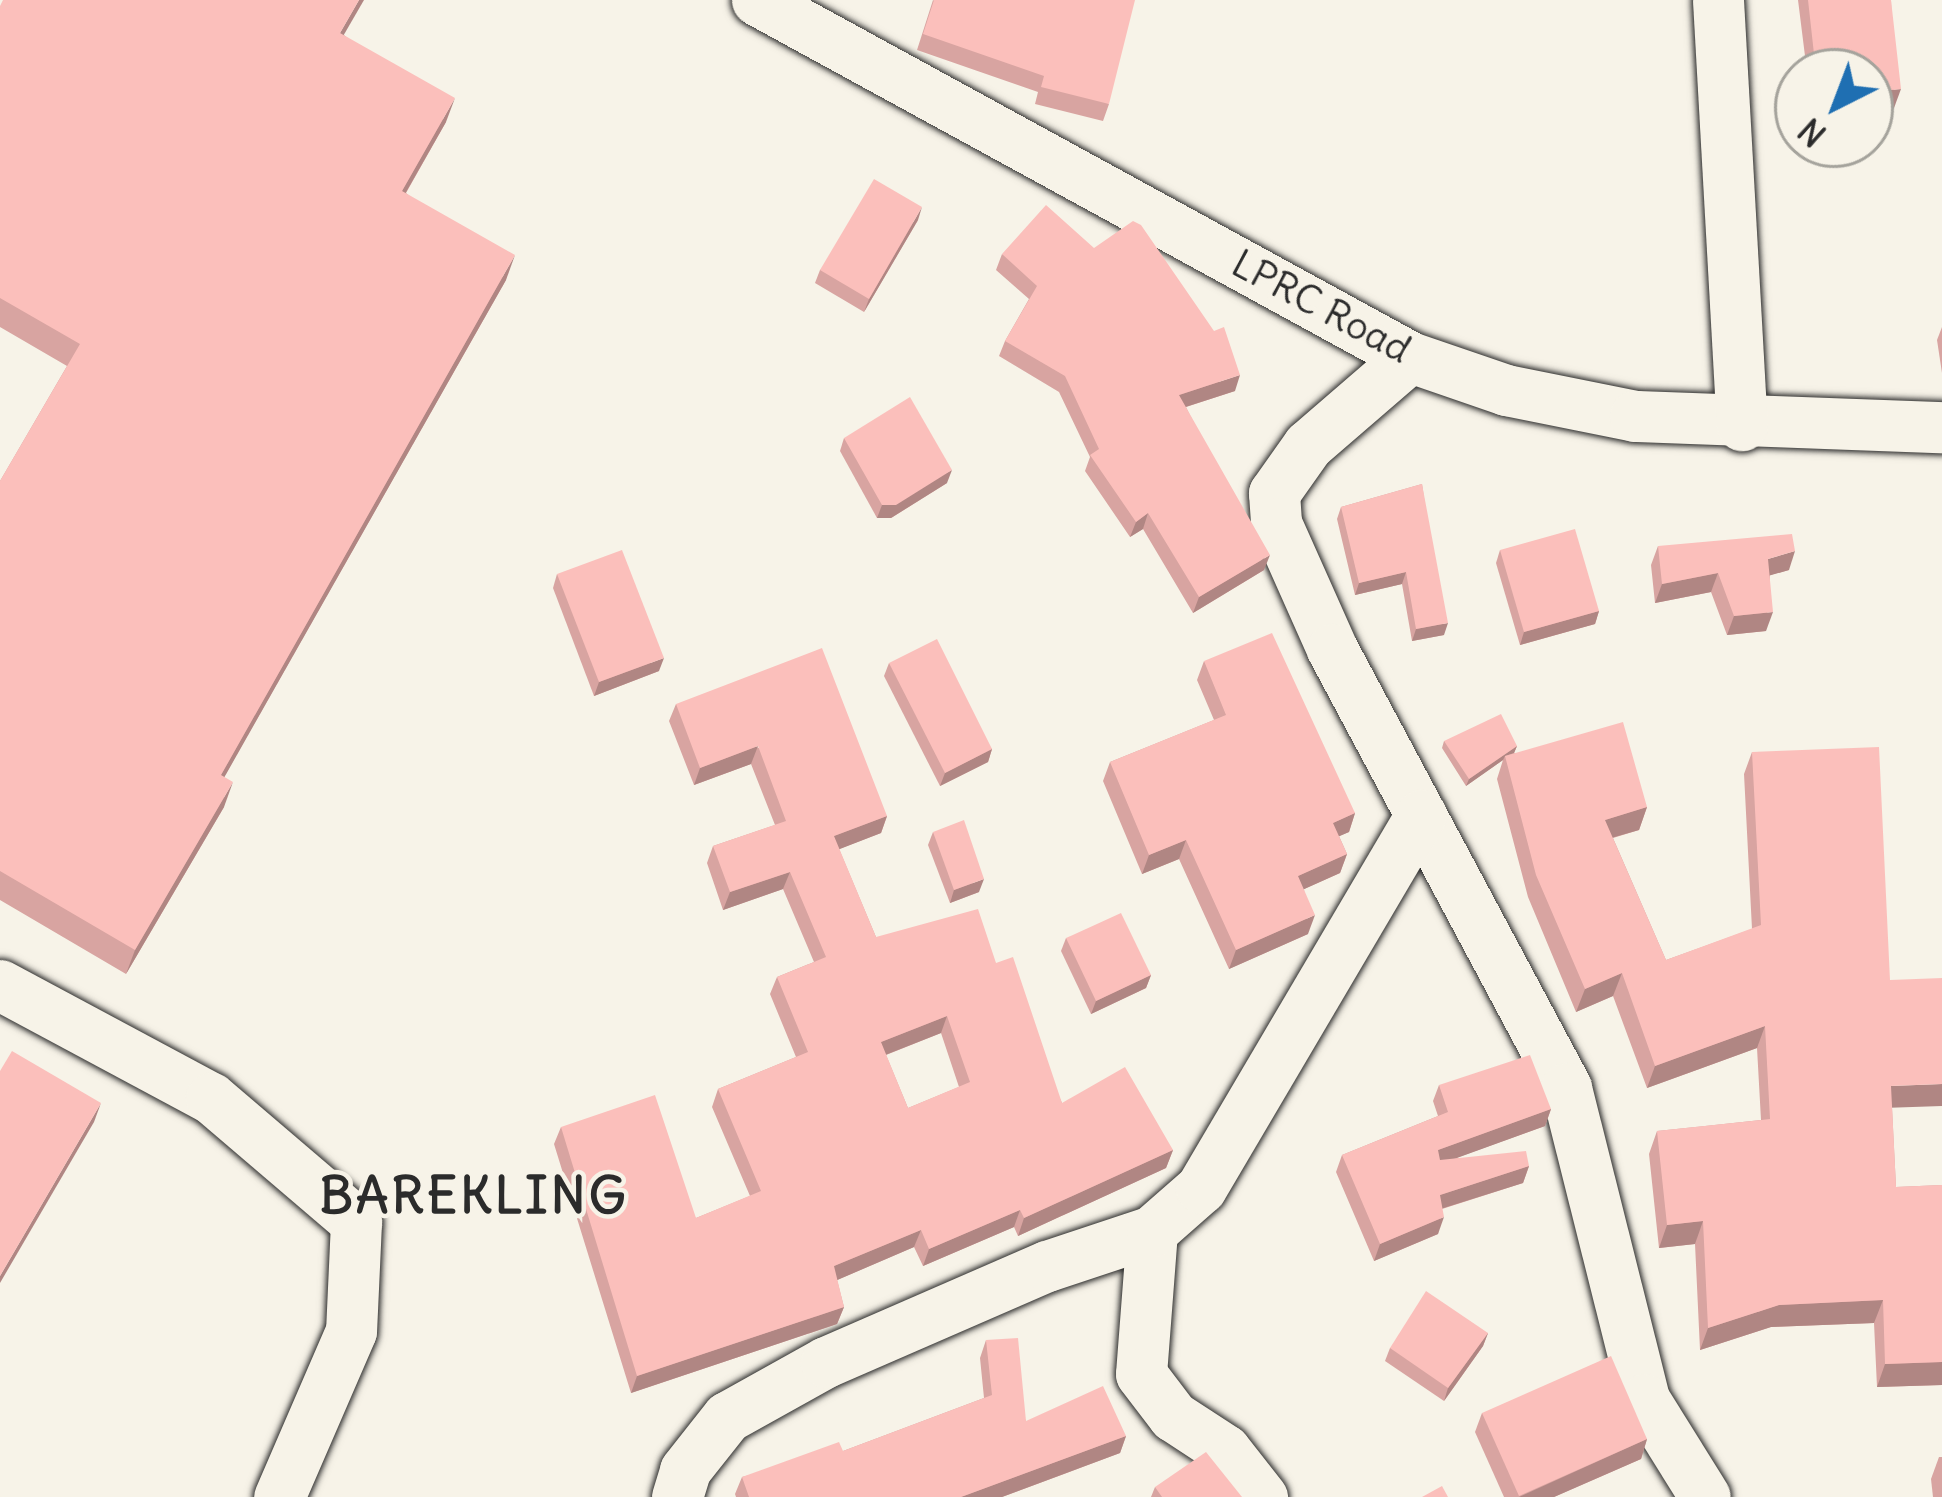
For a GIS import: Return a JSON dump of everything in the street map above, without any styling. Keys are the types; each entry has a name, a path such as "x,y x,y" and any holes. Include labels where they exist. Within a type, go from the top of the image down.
{"street":[{"name":"LPRC Road","path":"757,0 1410,357 1527,394 1635,416 1742,425 1942,427"},
{"path":"1718,0 1742,425"},
{"path":"1410,357 1308,446 1273,503 1297,577 1566,1088 1644,1399 1705,1497"},
{"path":"677,1497 686,1470 727,1417 826,1362 1047,1266 1152,1231 1201,1188 1421,815"},
{"path":"0,985 212,1098 356,1222 351,1331 279,1497"},
{"path":"1152,1231 1141,1374 1173,1416 1225,1450 1262,1497"}],"building":[{"path":"3,0 359,0 340,33 455,98 402,191 515,255 221,775 233,782 135,950 0,871 0,481 80,344 0,298"},
{"path":"934,0 1135,0 1109,104 1041,87 1044,76 923,34"},
{"path":"1808,0 1891,0 1901,89 1894,90 1894,48 1813,48"},
{"path":"874,179 922,207 869,299 820,270"},
{"path":"1046,205 1094,248 1133,221 1141,225 1214,331 1224,327 1240,375 1179,395 1270,555 1199,597 1148,513 1136,522 1090,455 1099,449 1065,376 1005,341 1037,286 1002,254"},
{"path":"910,397 952,470 896,505 882,505 844,438"},
{"path":"1422,484 1448,623 1416,629 1406,572 1359,583 1341,507"},
{"path":"1575,529 1599,611 1524,632 1500,550"},
{"path":"1792,534 1795,551 1768,559 1773,612 1734,616 1718,573 1662,584 1658,546"},
{"path":"622,550 664,658 599,682 557,574"},
{"path":"1272,633 1355,813 1333,823 1347,854 1298,876 1315,915 1236,950 1186,840 1149,855 1110,762 1226,715 1204,661"},
{"path":"937,639 992,749 945,773 889,663"},
{"path":"822,648 887,816 834,836 876,937 978,909 996,963 1013,957 1062,1103 1125,1067 1173,1150 1024,1218 1020,1210 929,1249 921,1230 834,1266 844,1307 637,1376 561,1127 655,1095 696,1218 761,1191 718,1089 808,1052 777,977 826,957 790,872 730,892 713,846 786,821 758,746 700,768 676,704","holes":["947,1016 970,1082 908,1108 881,1042"]},
{"path":"1501,714 1517,746 1469,779 1444,741"},
{"path":"1623,722 1647,807 1605,820 1666,960 1761,925 1752,752 1879,747 1890,980 1942,978 1942,1084 1891,1086 1896,1187 1942,1185 1942,1362 1885,1364 1883,1300 1779,1305 1708,1328 1703,1221 1667,1225 1657,1131 1770,1119 1765,1026 1655,1066 1622,973 1585,989 1536,875 1505,756"},
{"path":"964,820 984,879 954,890 933,832"},
{"path":"1121,913 1151,975 1096,1001 1066,938"},
{"path":"12,1051 101,1103 0,1276 0,1071"},
{"path":"1530,1055 1551,1109 1438,1150 1440,1160 1526,1151 1529,1166 1440,1195 1444,1217 1380,1244 1342,1155 1448,1112 1439,1085"},
{"path":"1426,1291 1488,1333 1448,1388 1390,1348"},
{"path":"1018,1338 1026,1421 1103,1386 1126,1436 961,1497 749,1497 742,1477 839,1442 843,1451 992,1395 986,1340"},
{"path":"1611,1356 1647,1439 1519,1496 1482,1413"},
{"path":"1206,1452 1242,1497 1162,1497 1155,1487"},
{"path":"1442,1486 1448,1497 1422,1497"}],"district":[{"name":"BAREKLING","path":"474,1195"}]}
